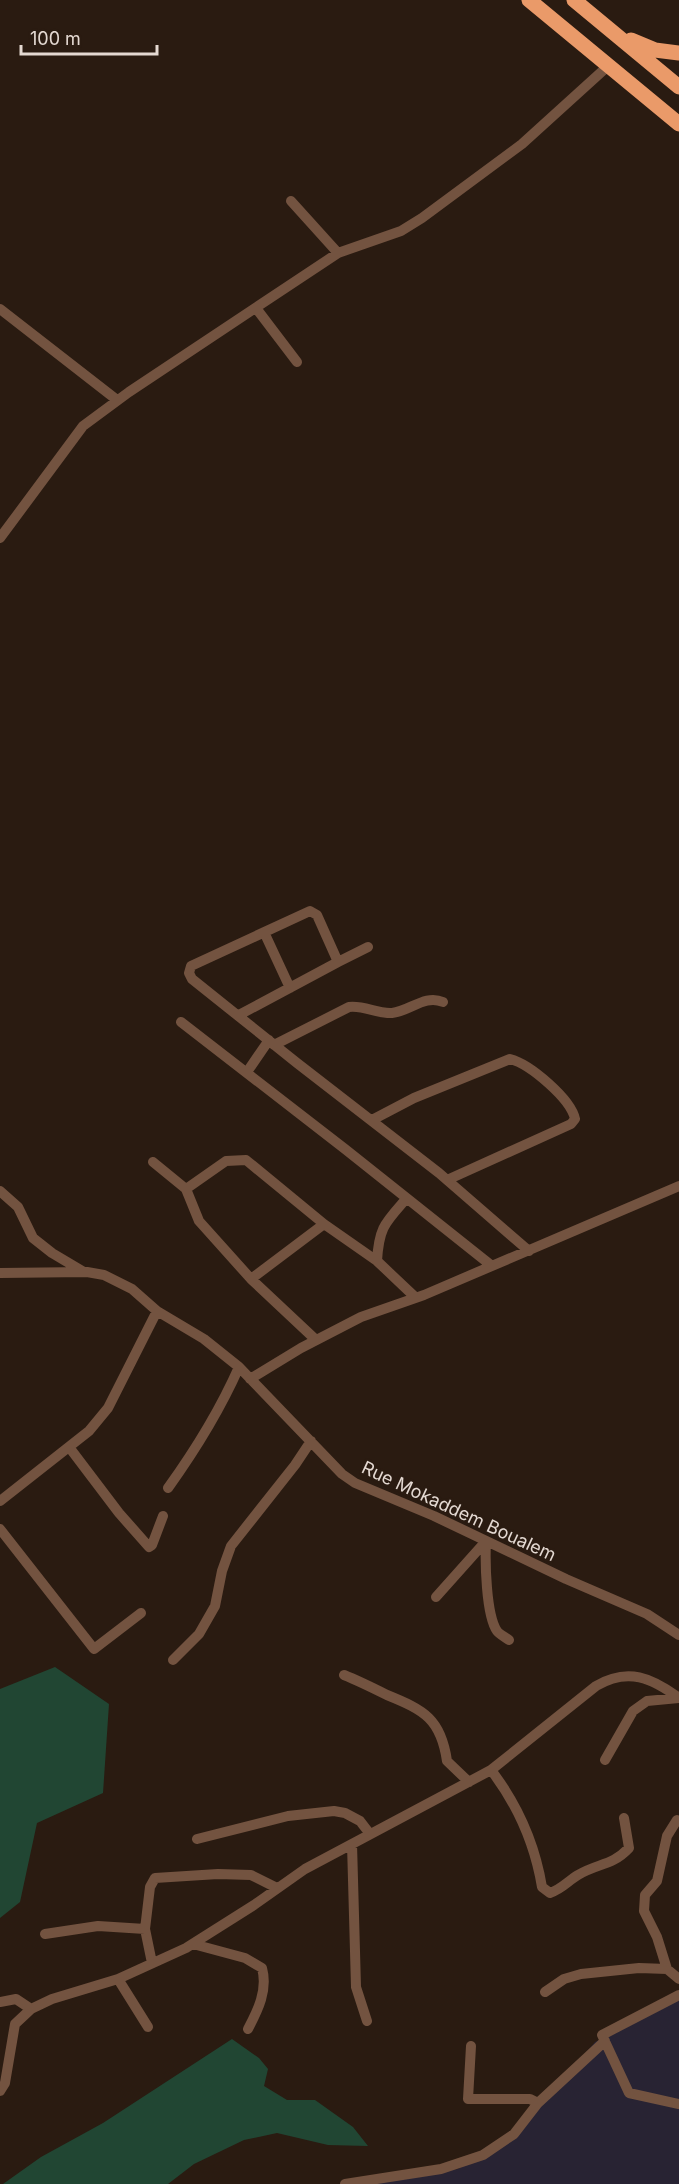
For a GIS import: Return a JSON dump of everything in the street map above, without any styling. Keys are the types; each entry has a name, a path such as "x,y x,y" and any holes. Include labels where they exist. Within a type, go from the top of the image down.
{"highway":[{"path":"529,0 679,124"},
{"path":"574,0 679,87"},
{"path":"607,27 648,48 679,53"}],"street":[{"path":"0,538 83,426 117,400 338,254 401,231 422,218 522,144 609,66"},
{"path":"291,201 338,254"},
{"path":"256,308 297,362"},
{"path":"0,309 117,400"},
{"path":"338,962 314,912 302,915 191,966 189,973 192,979 447,1180 529,1251"},
{"path":"264,932 290,988"},
{"path":"239,1015 368,947"},
{"path":"247,1072 272,1043 348,1007 365,1007 390,1013 409,1009 427,1000 435,999 443,1002"},
{"path":"181,1022 492,1266"},
{"path":"372,1120 414,1098 510,1059 523,1064 562,1094 574,1114 575,1119 571,1124 447,1180"},
{"path":"186,1189 226,1161 246,1160 324,1224 377,1260 415,1297"},
{"path":"153,1162 186,1189 199,1221 251,1280 316,1340"},
{"path":"250,1379 316,1340 361,1317 424,1295 679,1186"},
{"path":"0,1191 18,1207 33,1238 52,1253 84,1272"},
{"path":"377,1260 383,1226 406,1199"},
{"path":"251,1280 324,1224"},
{"name":"Rue Mokaddem Boualem","path":"0,1273 84,1272 104,1275 132,1289 157,1311 204,1339 239,1367 342,1474 355,1483 425,1512 647,1614 679,1635"},
{"path":"0,1501 89,1431 108,1408 157,1311"},
{"path":"168,1488 201,1441 224,1402 239,1367"},
{"path":"173,1660 199,1634 215,1606 222,1571 231,1546 295,1466 311,1441"},
{"path":"69,1447 119,1513 149,1547 152,1545 163,1516"},
{"path":"0,1529 94,1649 141,1613"},
{"path":"436,1597 486,1542"},
{"path":"486,1542 491,1613 497,1631 508,1640"},
{"path":"344,1675 412,1704 426,1715 437,1728 445,1748 447,1761 469,1782"},
{"path":"0,2091 5,2083 15,2024 31,2009 52,1999 118,1979 193,1944 305,1869 491,1770 606,1680 635,1676 651,1680 679,1698"},
{"path":"605,1761 633,1711 647,1701 679,1698"},
{"path":"491,1770 507,1792 538,1864 542,1887 550,1893 561,1890 576,1876 591,1868 609,1864 622,1856 629,1848 624,1818"},
{"path":"197,1839 288,1816 334,1811 345,1813 360,1821 370,1834"},
{"path":"677,1820 667,1836 657,1881 645,1895 644,1911 657,1937 667,1969 679,1979"},
{"path":"352,1844 356,1987 367,2021"},
{"path":"152,1963 145,1929 150,1887 156,1878 218,1874 251,1875 278,1888"},
{"path":"45,1934 98,1926 145,1929"},
{"path":"193,1944 244,1958 262,1968 265,1979 260,2007 248,2029"},
{"path":"545,1992 564,1979 581,1974 639,1968 667,1969"},
{"path":"118,1979 148,2026"},
{"path":"679,1995 602,2035 629,2093 679,2104"},
{"path":"0,2002 16,1999 31,2009"},
{"path":"345,2184 441,2169 483,2155 514,2134 538,2103 605,2041"},
{"path":"471,2046 468,2099 530,2099 538,2103"}],"shaded area":[{"path":"679,1999 679,2184 364,2184 458,2169 520,2131 595,2042"}],"green space":[{"path":"55,1667 109,1704 103,1793 37,1823 20,1902 0,1918 0,1689"},
{"path":"232,2039 259,2058 268,2069 264,2086 287,2100 315,2100 353,2127 368,2146 328,2145 277,2133 244,2140 194,2164 168,2184 3,2184 41,2157 103,2123"}]}
